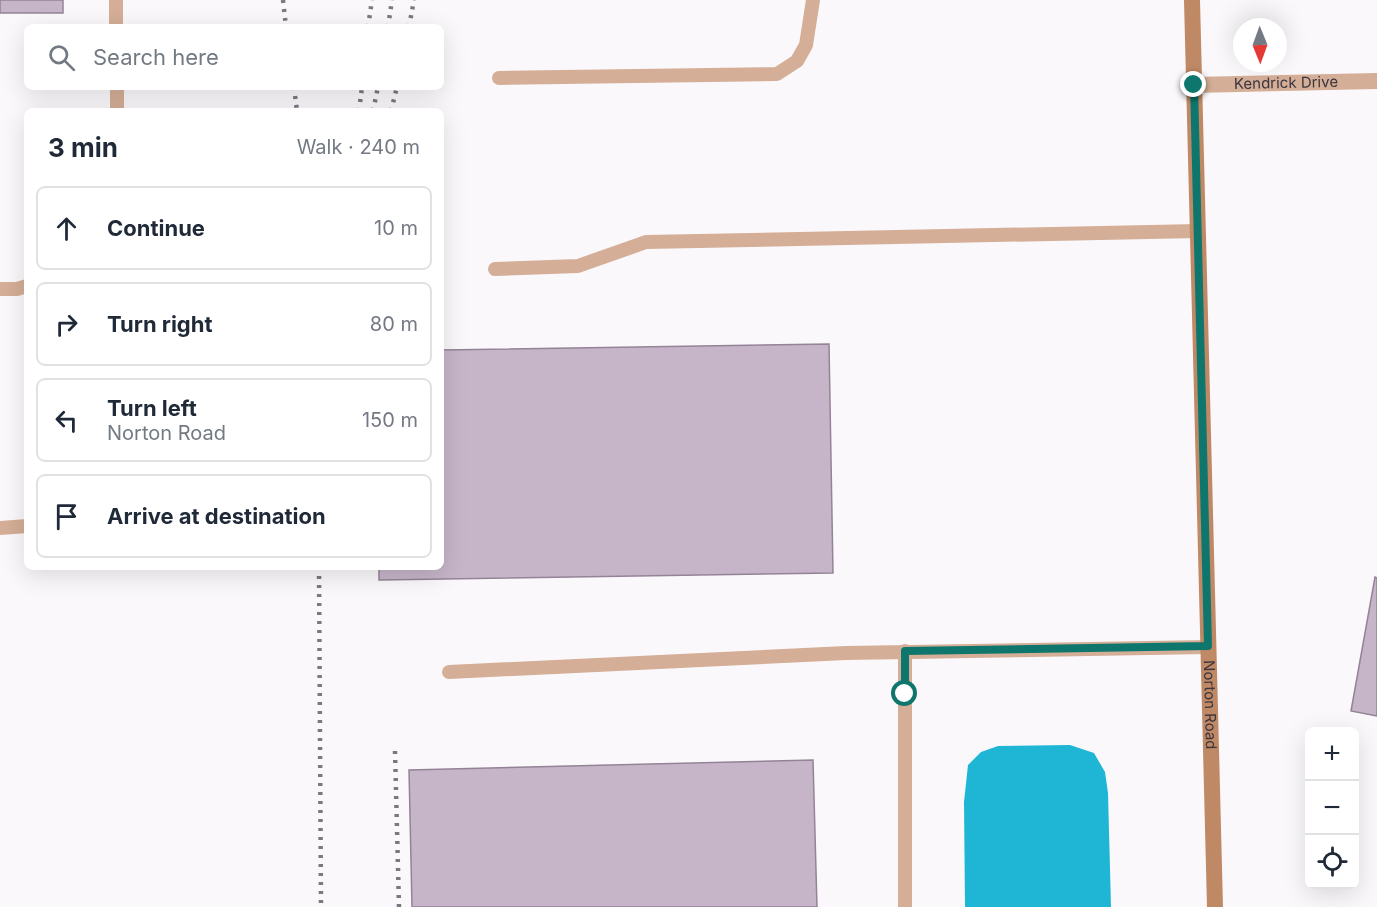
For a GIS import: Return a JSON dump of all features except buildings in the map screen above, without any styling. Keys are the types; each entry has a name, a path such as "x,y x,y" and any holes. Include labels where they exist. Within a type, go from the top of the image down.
{"main road":[{"name":"Norton Road","path":"1192,0 1215,907"}],"street":[{"name":"Kendrick Drive","path":"1194,85 1377,81"}],"lane":[{"path":"116,0 116,24"},
{"path":"499,78 777,74 797,61 806,45 813,0"},
{"path":"117,90 117,108"},
{"path":"495,269 578,266 646,242 1197,231"},
{"path":"0,289 24,287"},
{"path":"0,528 24,526"},
{"path":"450,672 905,651 1208,646"},
{"path":"905,651 905,907"}],"water":[{"path":"1070,745 1094,753 1105,772 1108,793 1111,907 965,907 964,802 968,765 981,752 998,746"}],"railway":[{"path":"283,0 286,24"},
{"path":"368,24 372,0"},
{"path":"388,24 392,0"},
{"path":"410,24 414,0"},
{"path":"294,90 297,108"},
{"path":"359,108 362,90"},
{"path":"374,108 377,90"},
{"path":"392,108 396,90"},
{"path":"319,570 321,907"},
{"path":"395,751 399,907"}],"route":[{"path":"905,694 905,651 1208,646 1194,85"}]}
